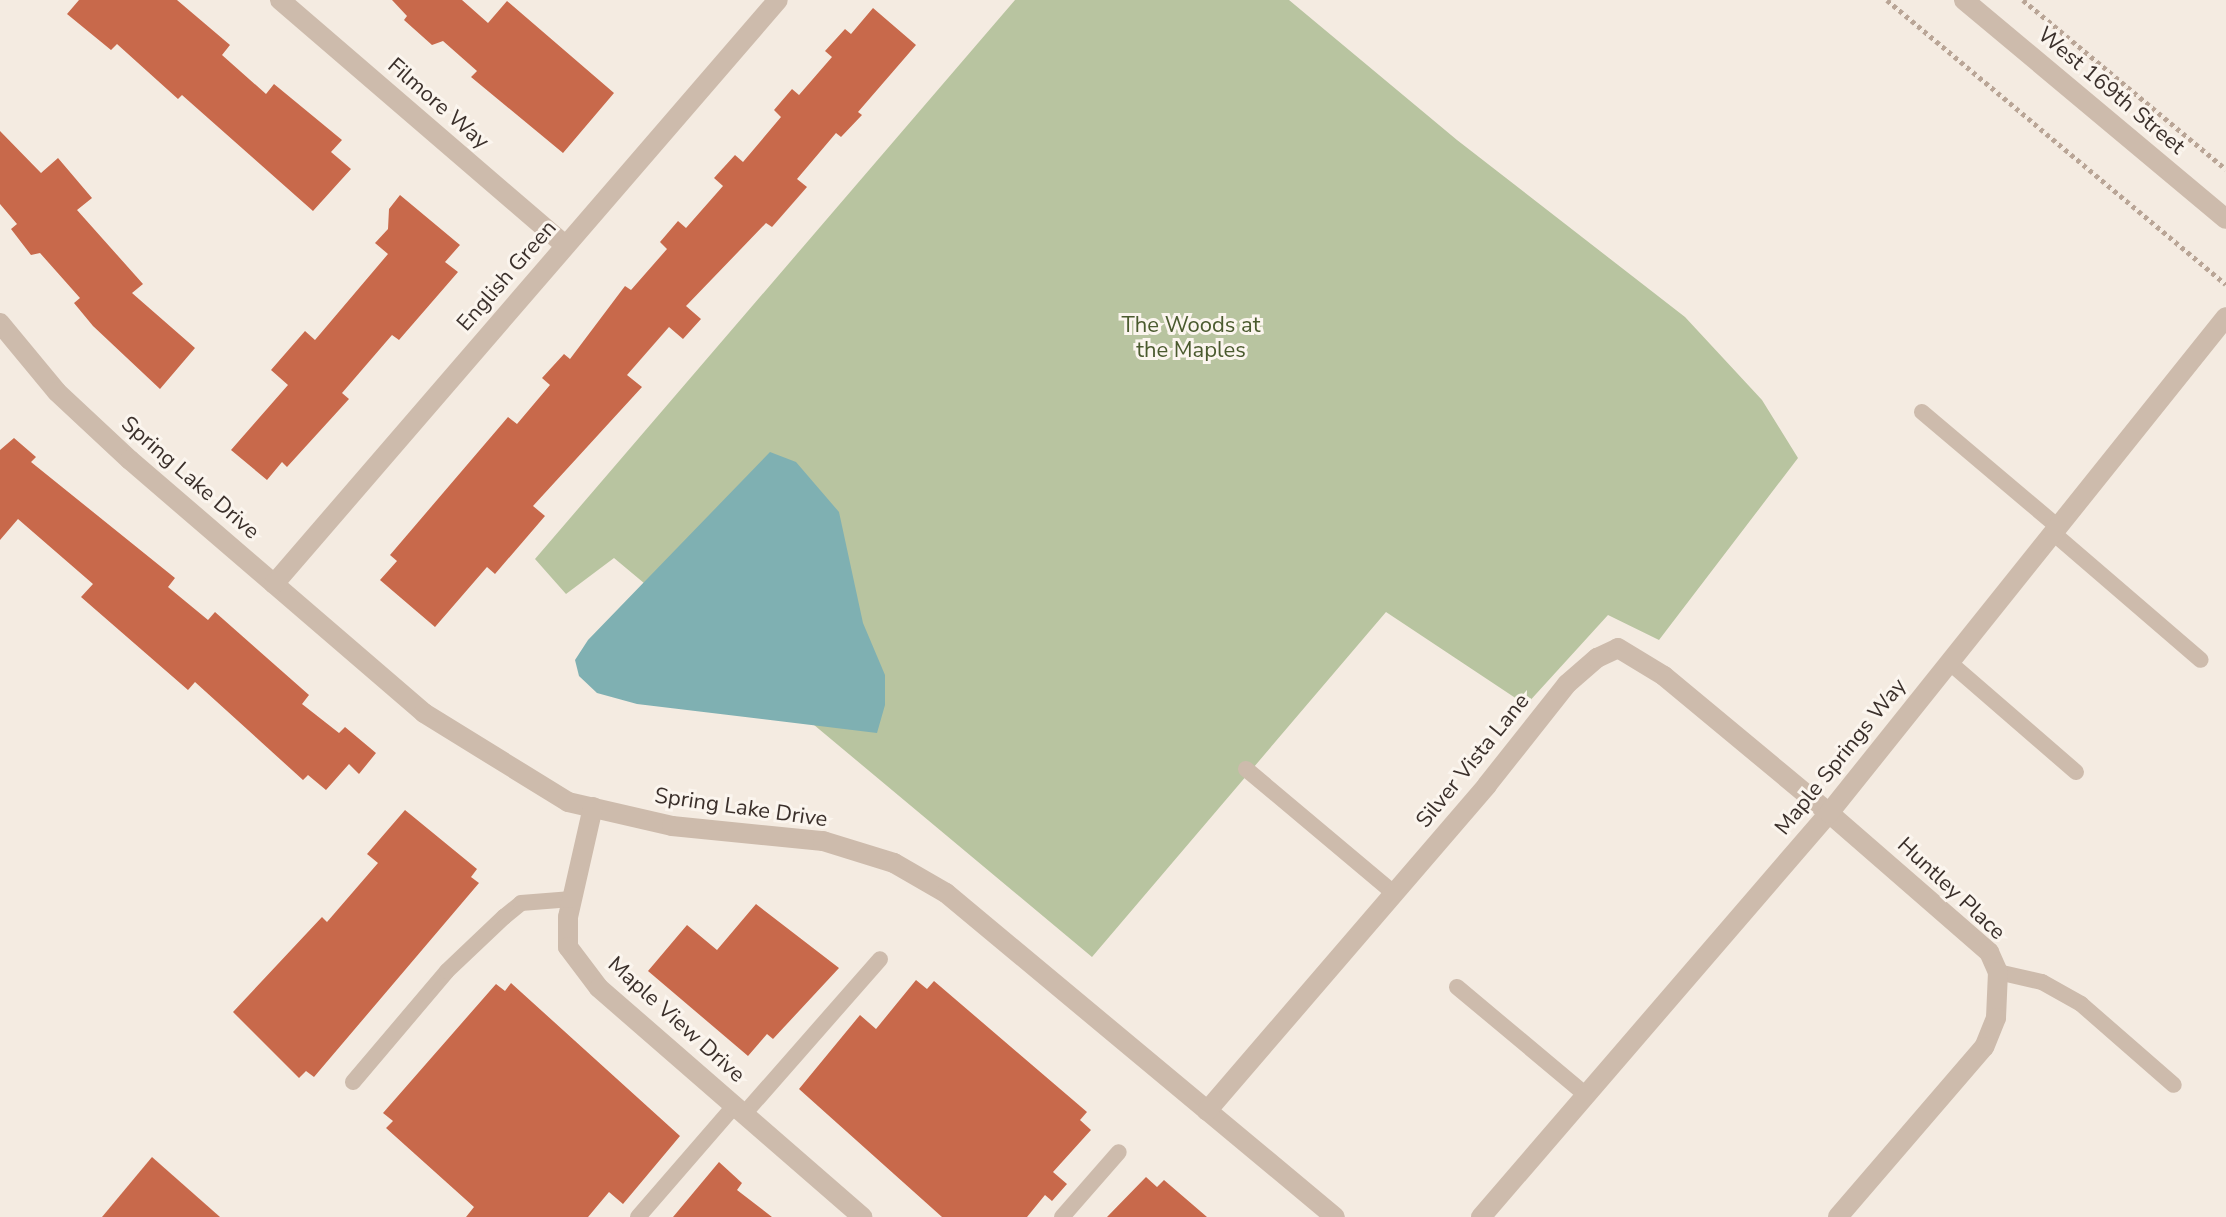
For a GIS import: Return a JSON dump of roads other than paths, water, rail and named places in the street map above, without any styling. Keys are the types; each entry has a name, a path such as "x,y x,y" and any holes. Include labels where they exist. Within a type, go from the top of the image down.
{"street":[{"name":"Filmore Way","path":"280,0 565,245"},
{"name":"English Green","path":"274,584 778,0"},
{"name":"West 169th Street","path":"1964,0 2226,219"},
{"name":"Maple Springs Way","path":"1481,1217 1949,662 2226,317"},
{"name":"Spring Lake Drive","path":"0,323 57,392 424,713 568,802 672,826 823,841 894,863 946,893 1335,1217"},
{"name":"Silver Vista Lane","path":"1207,1111 1394,893 1567,684 1597,658 1618,648 1664,676 1824,809"},
{"name":"Maple View Drive","path":"593,807 572,899 568,947 599,988 862,1217"},
{"name":"Huntley Place","path":"1824,809 1989,952 1998,972 1999,1006 1984,1047 1838,1217"}],"lane":[{"path":"1922,412 2201,660"},
{"path":"1949,662 2076,772"},
{"path":"1246,769 1394,893"},
{"path":"353,1082 447,971 504,917 521,903 572,899"},
{"path":"638,1217 880,959"},
{"path":"1998,972 2042,982 2081,1004 2174,1085"},
{"path":"1457,987 1586,1095"},
{"path":"1062,1217 1119,1152"}],"water":[{"path":"770,452 796,462 839,512 863,623 885,675 885,705 877,733 637,704 597,693 579,676 575,660 588,640"}],"park label":[{"name":"The Woods at the Maples","path":"1191,338"}]}
